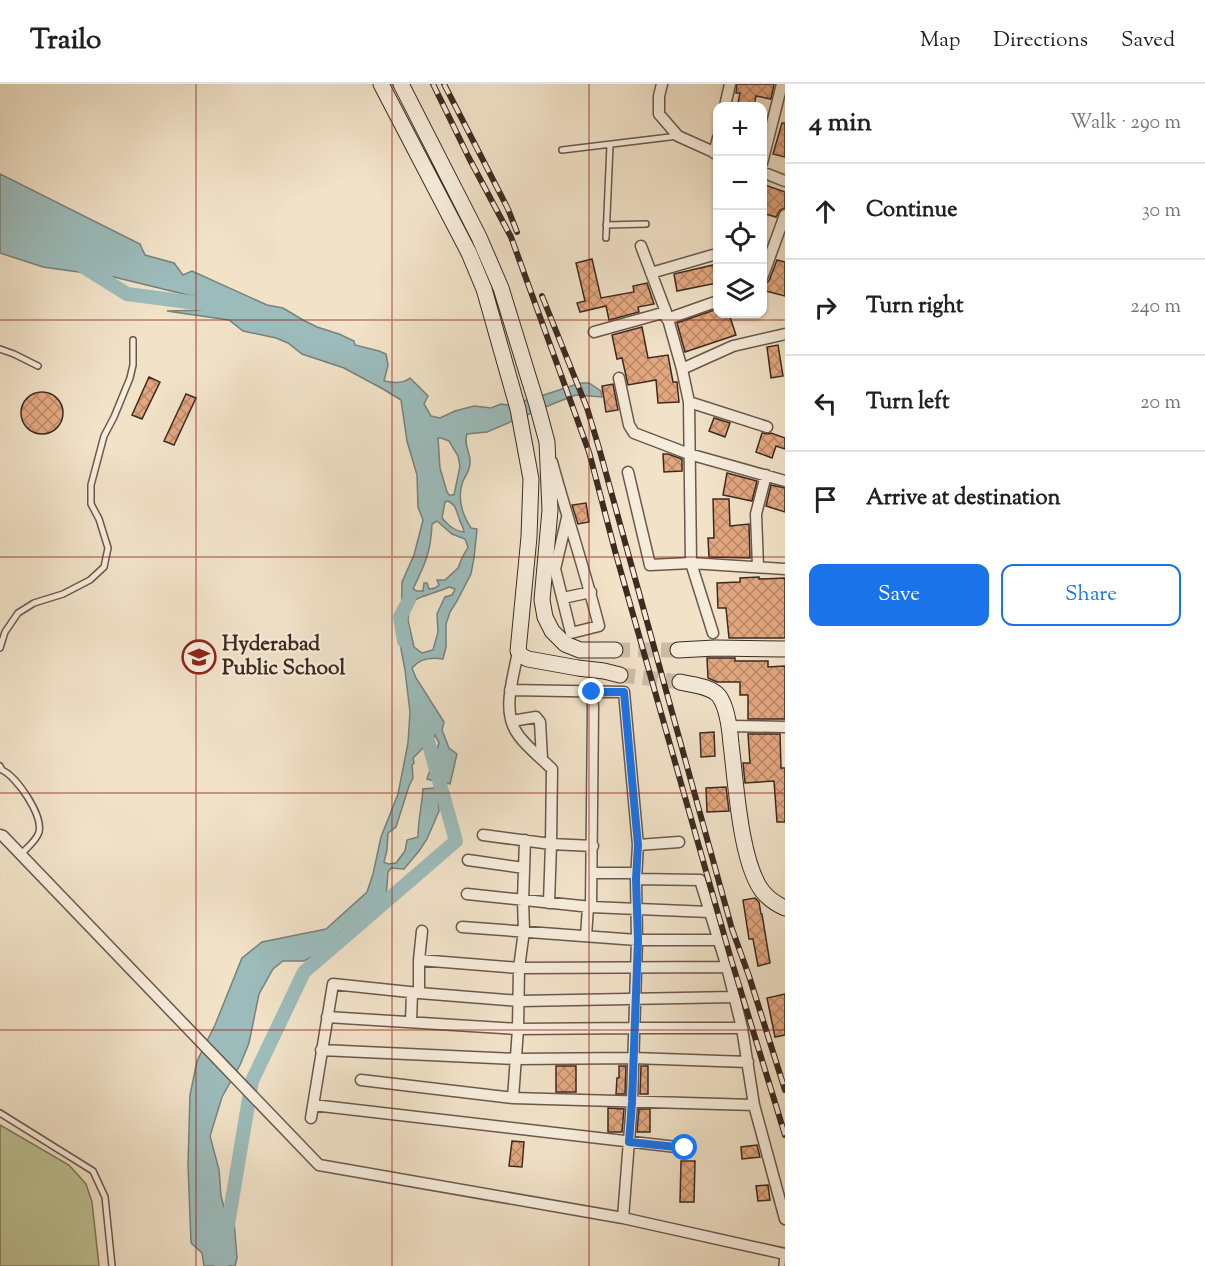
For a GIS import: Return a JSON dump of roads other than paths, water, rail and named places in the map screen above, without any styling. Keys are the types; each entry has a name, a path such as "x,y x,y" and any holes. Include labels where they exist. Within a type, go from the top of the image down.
{"street":[{"path":"381,84 468,253 484,289 525,440 531,479 529,537 509,715 517,734 552,769 549,903"},
{"path":"401,84 501,288 537,405 567,518 591,592 598,626 571,633 555,568 567,518"},
{"path":"662,84 659,114 678,136 713,152"},
{"path":"726,102 730,84"},
{"path":"764,156 782,84"},
{"path":"767,174 785,181"},
{"path":"767,264 785,215"},
{"path":"641,246 666,316 689,402 691,563 713,633"},
{"path":"468,253 483,248"},
{"path":"651,273 713,255"},
{"path":"594,332 666,316 713,302"},
{"path":"682,369 733,346 785,334"},
{"path":"619,378 631,430 634,433 689,454 785,481"},
{"path":"689,402 767,427"},
{"path":"546,438 550,510 542,600 545,617 552,631 565,644 580,650 615,650"},
{"path":"628,472 650,565 691,563 785,569"},
{"path":"758,567 756,514 766,475"},
{"path":"563,598 591,592"},
{"path":"678,650 785,649"},
{"path":"518,651 528,659 620,675"},
{"path":"680,682 712,690 720,697 729,726 742,834 752,874 762,891 775,903 785,908"},
{"path":"510,690 624,692 638,845 636,879"},
{"path":"586,936 593,846 594,708 592,692"},
{"path":"512,721 536,717 540,722 542,759"},
{"path":"729,726 785,727"},
{"path":"483,835 551,844 593,846"},
{"path":"0,836 3,836 319,1165 623,1218 784,1253"},
{"path":"513,1098 520,1000 519,968 524,931 525,840"},
{"path":"638,845 679,842"},
{"path":"468,860 524,868"},
{"path":"592,873 635,873 636,879 638,940 632,1102 623,1218"},
{"path":"636,879 700,880 728,967 742,1028 754,1105 785,1220"},
{"path":"467,894 590,907 709,912"},
{"path":"462,927 638,940 718,940"},
{"path":"411,1022 422,931"},
{"path":"419,960 519,968 728,967"},
{"path":"311,1118 333,984 415,993 520,1000 734,998"},
{"path":"327,1017 518,1029 742,1028"},
{"path":"321,1050 517,1059 633,1058 747,1062"},
{"path":"361,1080 513,1098 754,1105"},
{"path":"313,1104 685,1148"}],"lane":[{"path":"562,150 678,136"},
{"path":"606,238 610,145"},
{"path":"606,225 646,224"},
{"path":"0,648 5,632 18,613 33,603 63,594 90,580 104,567 108,548 99,519 91,504 91,485 104,436 130,378 133,365 133,340"},
{"path":"0,349 38,366"},
{"path":"0,766 16,780 26,794 40,825 38,836 20,855"},
{"path":"0,1113 93,1171 105,1197 112,1266"},
{"path":"782,1266 784,1253"}],"water":[{"path":"0,174 140,244 145,255 174,263 183,275 192,271 267,305 283,308 317,327 354,341 355,345 386,354 388,365 384,381 398,382 410,378 428,396 424,404 431,416 440,418 474,406 491,408 501,404 508,405 580,383 589,383 601,391 602,397 576,395 487,432 467,434 470,466 461,487 461,499 468,523 471,528 477,529 471,574 446,624 446,647 443,659 426,659 412,668 444,722 442,730 449,748 457,754 450,784 445,782 442,786 445,793 438,796 439,811 419,851 404,869 391,868 388,872 386,898 343,930 317,954 304,961 283,961 273,969 259,994 249,1043 222,1097 210,1136 219,1170 221,1196 226,1214 234,1221 237,1258 235,1266 204,1266 202,1253 191,1243 188,1165 190,1095 197,1061 215,1025 242,958 262,942 326,929 367,892 381,837 398,794 408,743 410,712 401,649 402,582 414,555 423,520 418,507 417,475 407,441 401,400 344,368 302,354 288,343 276,338 243,331 229,320 167,311 211,310 208,300 114,277 43,267 0,253","holes":["438,438 449,441 458,456 460,466 454,495 449,495 447,492 440,468","448,501 454,506 464,532 451,527 442,518 445,502","437,521 452,534 465,539 468,547 458,568 445,580 437,580 439,585 429,589 427,583 424,583 423,591 417,591 413,589 427,558 432,524","449,587 455,589 452,595 445,597 437,614 438,632 433,650 422,653 414,647 407,609 410,604 425,595","435,735 439,743 427,779 434,781 435,788 423,789 418,837 407,840 405,851 396,863 388,864 384,862 388,833 396,827 413,778 413,758 431,743"]}],"waterway":[{"path":"82,266 127,294 227,307"},
{"path":"404,641 400,617 409,600"},
{"path":"221,1266 252,1081 304,972 456,841 424,727"}],"tunnel":[{"path":"615,650 678,650"},
{"path":"620,675 680,682"}],"railway":[{"path":"433,84 511,237 589,452 731,959 785,1135"},
{"path":"444,84 508,209 517,232"},
{"path":"542,296 587,408 732,929 785,1090"}],"place":[{"name":"Hyderabad Public School","path":"199,657"}]}
